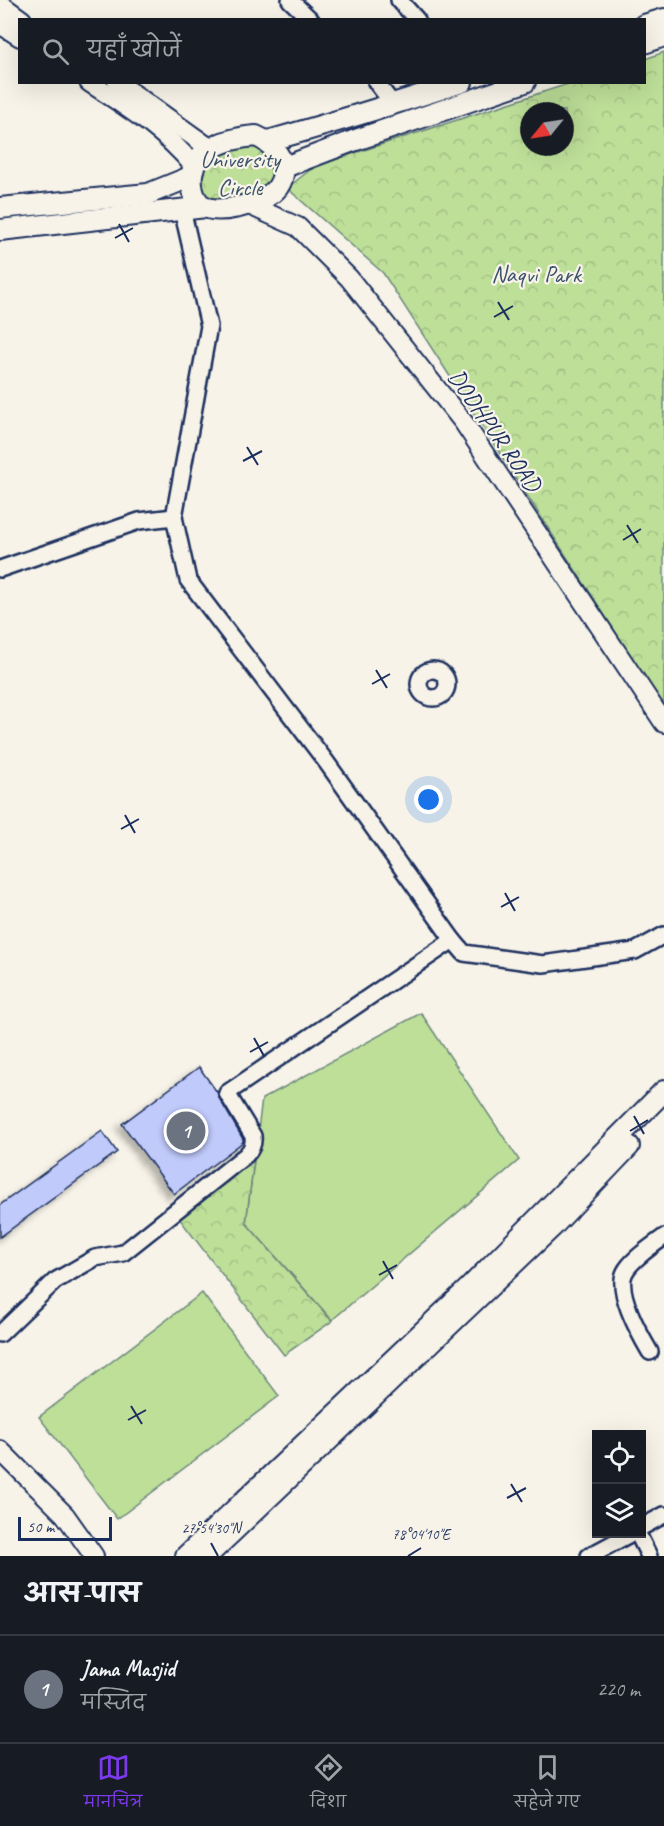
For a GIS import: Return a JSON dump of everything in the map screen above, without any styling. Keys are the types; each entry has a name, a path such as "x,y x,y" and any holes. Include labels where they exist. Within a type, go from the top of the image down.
{"main road":[{"path":"646,25 664,19"},
{"path":"646,43 664,36"},
{"path":"268,141 455,84"},
{"path":"282,168 519,84"},
{"path":"0,208 148,194 192,171 202,155 235,138 256,136 268,141 277,150 283,174 278,187 270,194 247,204 218,210 206,207 182,209 0,231"},
{"path":"192,171 193,193 206,207"},
{"path":"186,1556 469,1288 664,1091"},
{"path":"207,1556 544,1235 664,1109"}],"street":[{"path":"290,0 309,18"},
{"path":"399,0 415,18"},
{"path":"0,4 19,18"},
{"path":"0,24 18,36"},
{"path":"92,84 152,124 176,145 192,171"},
{"path":"120,84 211,149"},
{"path":"378,84 392,103"},
{"name":"DODHPUR ROAD","path":"247,204 298,227 349,278 464,423 664,723"},
{"path":"182,209 209,326 174,517 188,580 327,763 464,953 543,964 634,951 664,935"},
{"path":"0,568 139,521 174,517"},
{"path":"0,1334 55,1281 95,1258 123,1253 251,1150 254,1142 253,1136 227,1093 453,940"},
{"path":"650,1352 628,1307 622,1280 630,1265 664,1237"},
{"path":"0,1450 65,1515 93,1556"},
{"path":"646,1525 664,1515"},
{"path":"589,1556 621,1538"},
{"path":"640,1538 649,1556"}],"green space":[{"name":"Naqvi Park","path":"664,52 664,707 383,273 287,188 315,166 568,84 646,84 646,59"},
{"name":"University Circle","path":"253,146 260,147 273,161 271,178 267,184 254,193 238,198 218,200 206,197 200,177 210,164 229,151"},
{"path":"421,1013 519,1160 332,1320 246,1223 262,1099"},
{"path":"255,1151 246,1223 332,1321 284,1355 175,1213"},
{"path":"202,1293 279,1396 117,1519 39,1417"}],"building":[{"path":"199,1067 217,1092 243,1142 174,1194 122,1124"},
{"path":"102,1131 117,1152 0,1237 0,1205"}],"place":[{"name":"Jama Masjid","path":"186,1131"}]}
